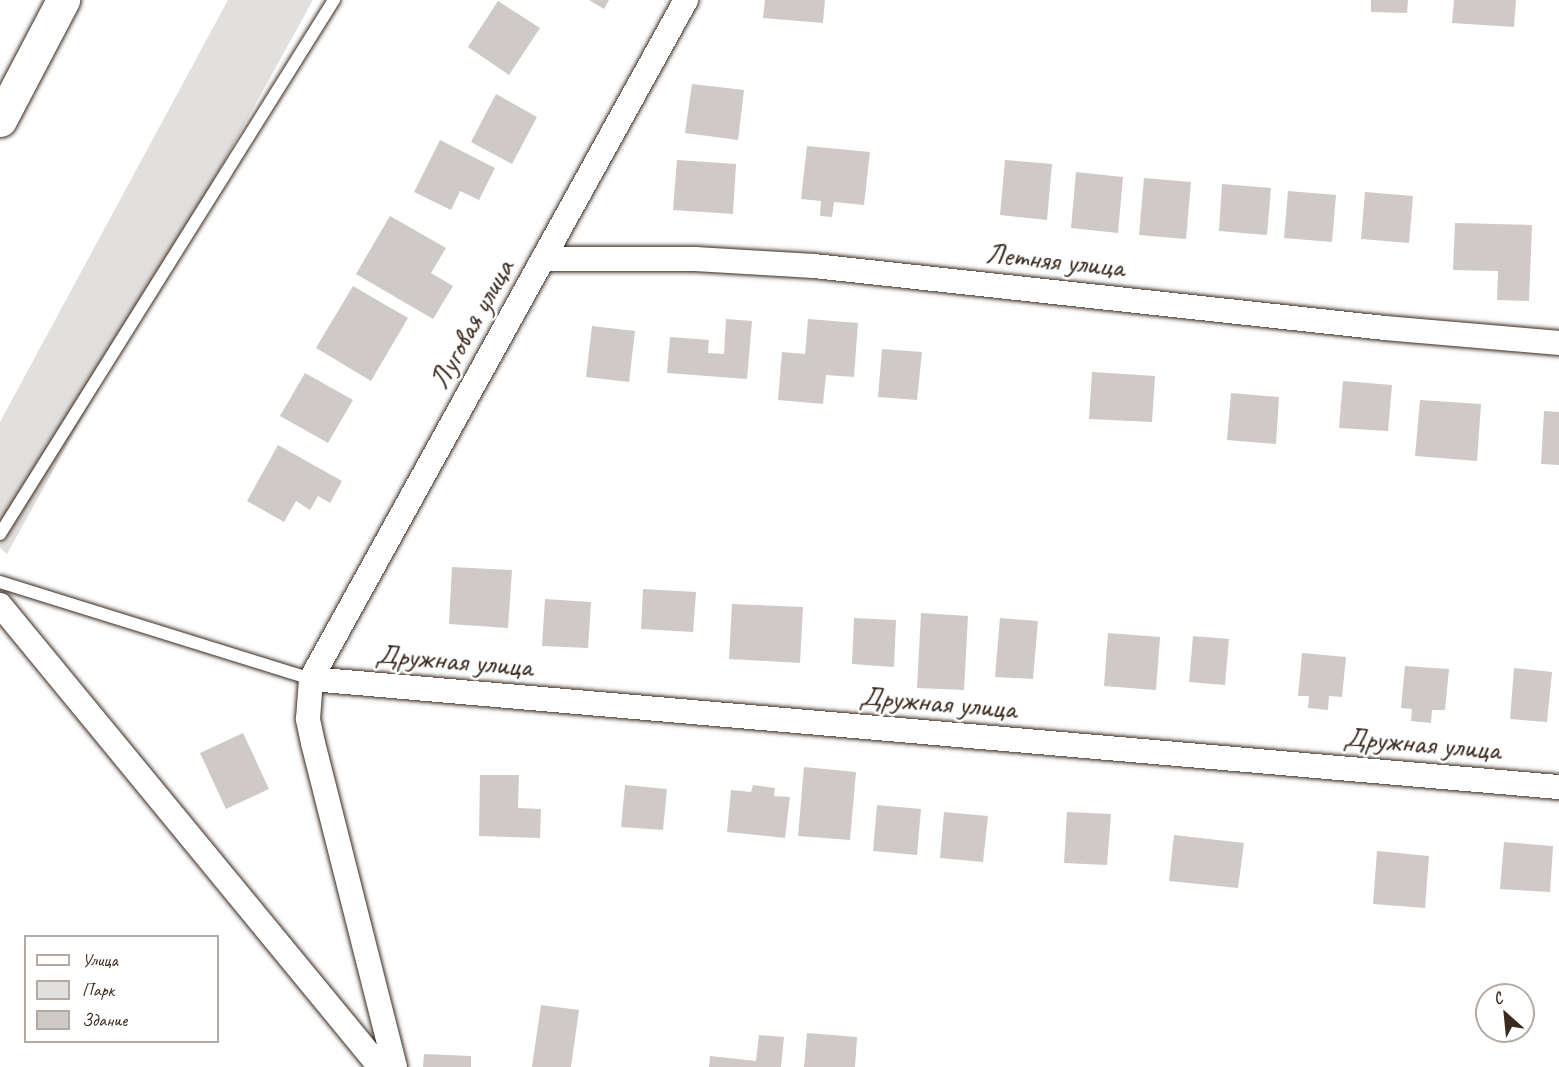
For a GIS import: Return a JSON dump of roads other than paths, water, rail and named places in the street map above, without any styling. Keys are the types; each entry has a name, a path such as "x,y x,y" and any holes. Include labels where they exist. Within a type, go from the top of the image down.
{"main road":[{"path":"0,120 63,0"}],"street":[{"name":"Луговая улица","path":"311,679 686,0"},
{"name":"Летняя улица","path":"543,259 694,259 814,266 1385,328 1559,343"},
{"path":"0,605 380,1067"},
{"name":"Дружная улица","path":"311,679 1559,787"},
{"path":"311,679 308,719 312,743 395,1067"}],"lane":[{"path":"0,534 334,0"},
{"path":"0,582 311,679"}]}
